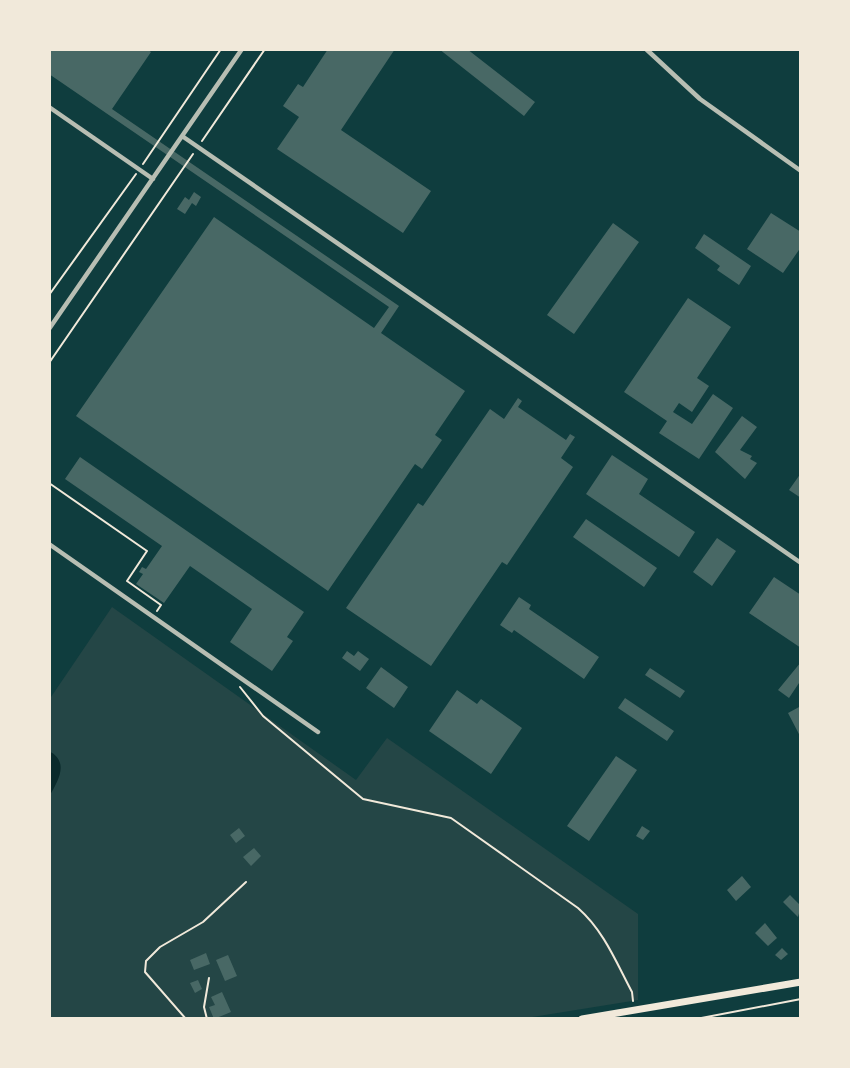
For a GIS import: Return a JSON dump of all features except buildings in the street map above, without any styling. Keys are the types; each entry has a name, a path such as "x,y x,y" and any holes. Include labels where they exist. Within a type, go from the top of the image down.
{"main road":[{"path":"582,1019 801,982"}],"street":[{"path":"49,329 242,49"},
{"path":"646,49 700,99 801,171"},
{"path":"49,107 153,179"},
{"path":"182,136 801,563"},
{"path":"49,544 318,732"}],"path":[{"path":"49,363 265,49"},
{"path":"49,483 147,551 127,581 161,605 153,616"},
{"path":"239,676 238,682 244,695 262,716 363,799 452,818 578,908 593,921 603,937 632,992 633,1010"},
{"path":"186,1019 145,972 146,961 160,947 203,922 246,882"},
{"path":"207,1019 204,1007 209,978"},
{"path":"696,1019 801,999"}],"shaded area":[{"path":"112,607 356,780 387,738 638,914 638,1000 520,1019 49,1019 49,700"},
{"path":"49,751 55,755 61,766 49,797"}]}
